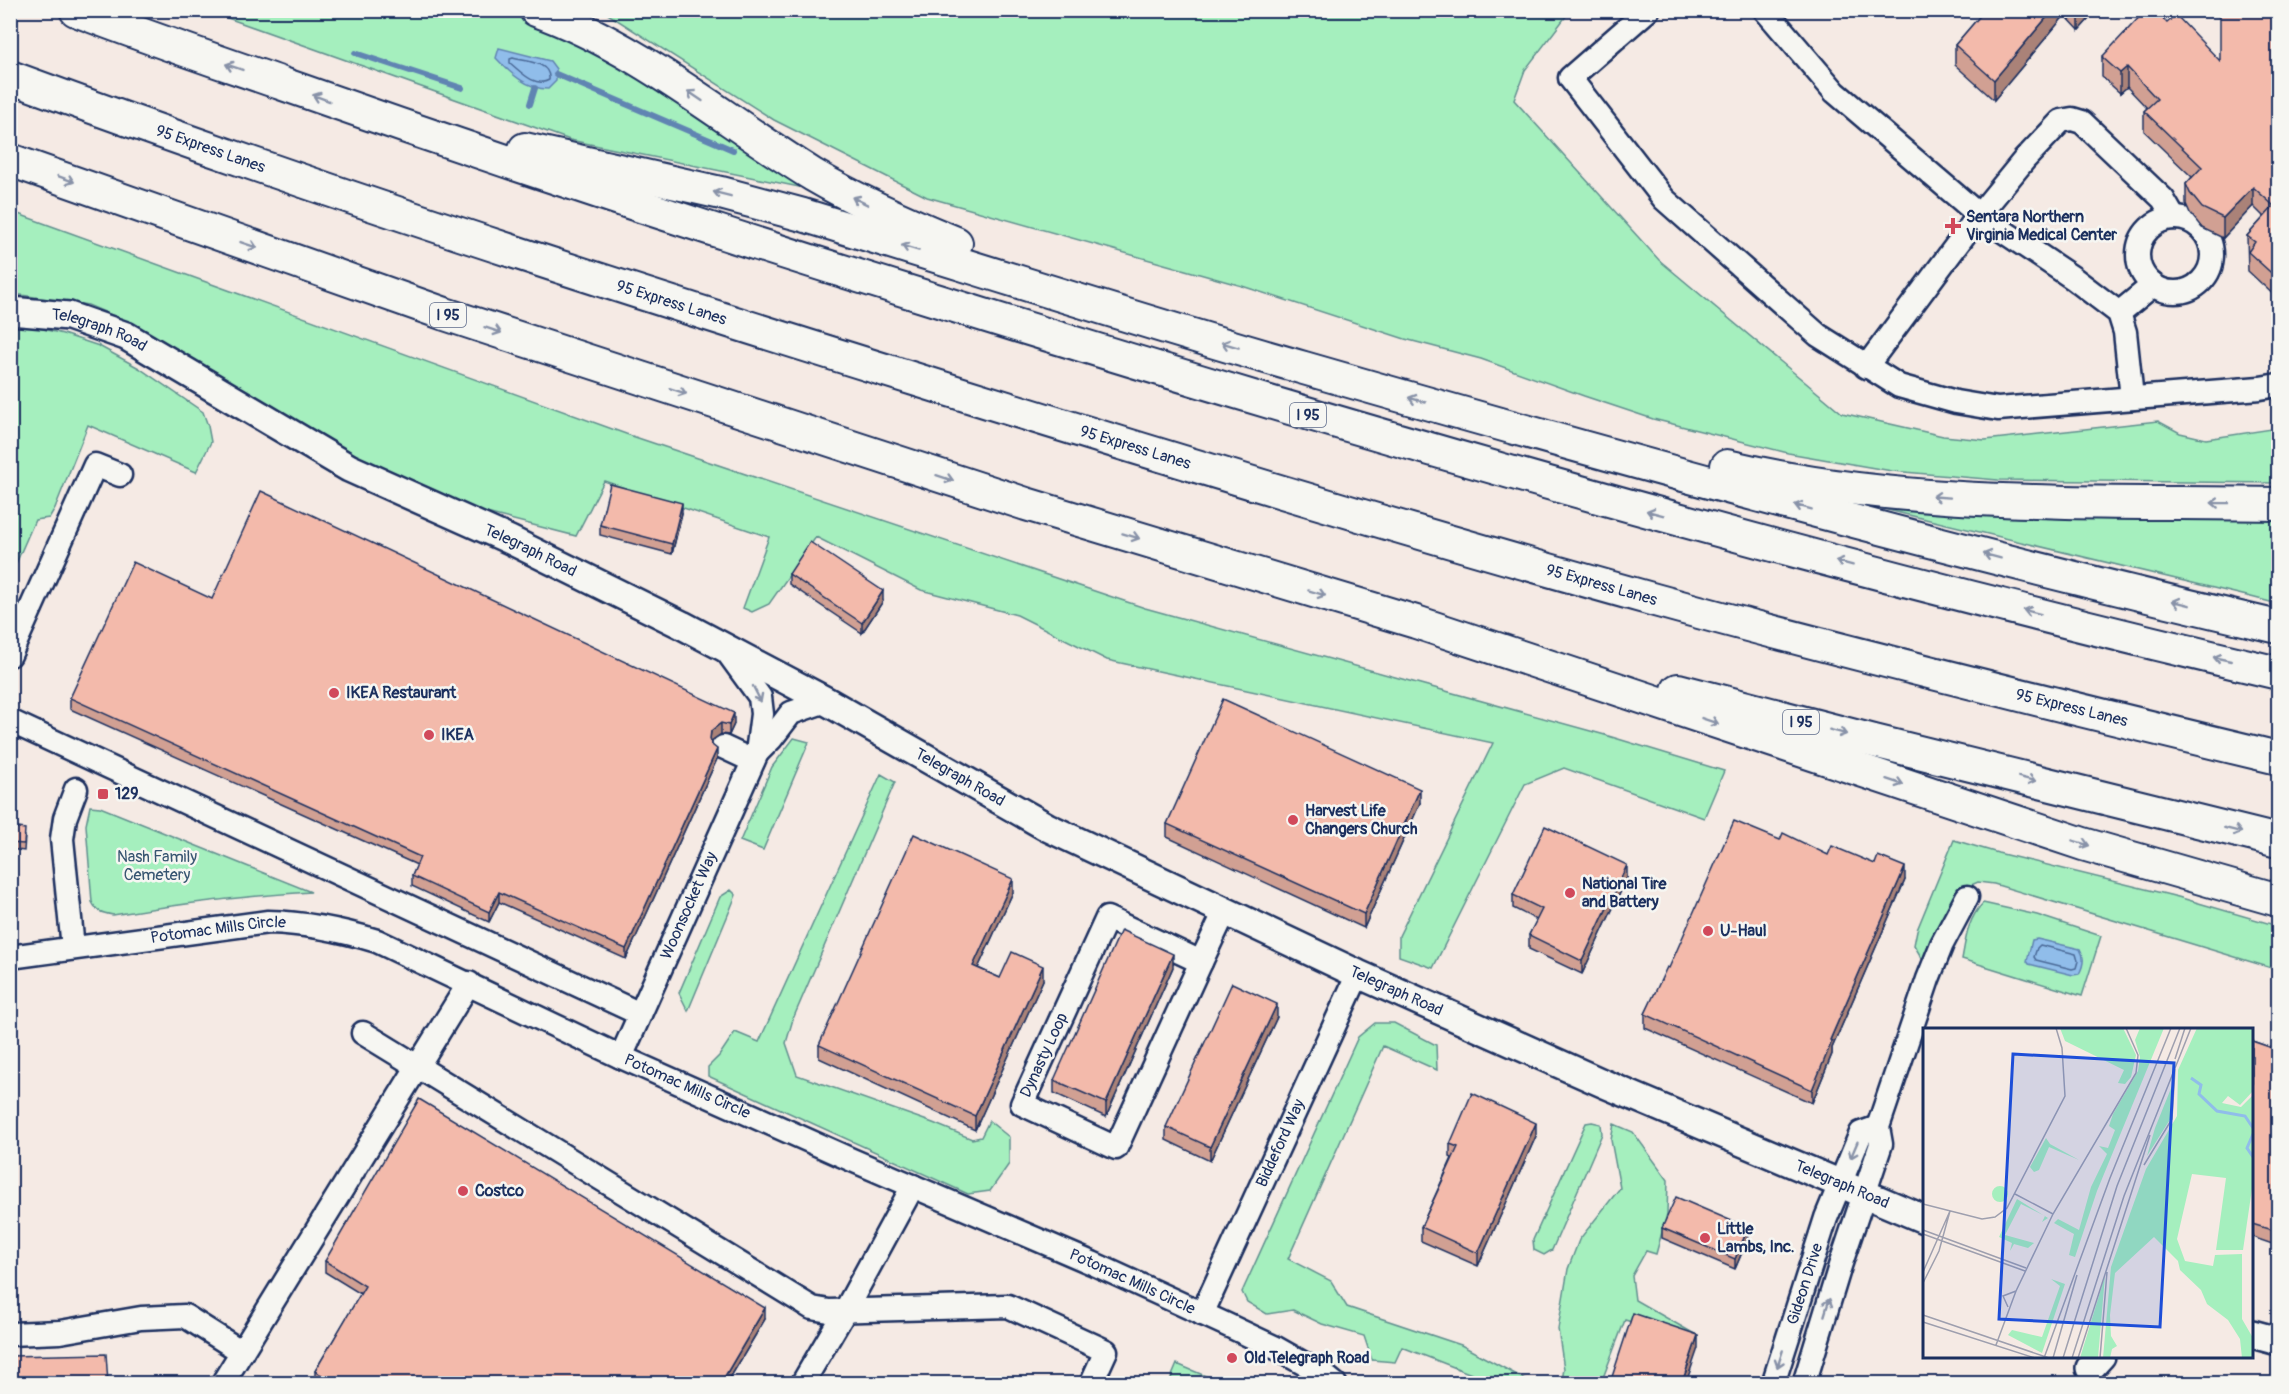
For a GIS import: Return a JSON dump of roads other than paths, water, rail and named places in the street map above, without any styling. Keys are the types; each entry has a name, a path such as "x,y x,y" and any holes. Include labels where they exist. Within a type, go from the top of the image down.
{"highway":[{"name":"I 95","path":"76,10 352,109 700,227 1169,373 1464,461 1852,566 2278,673"},
{"path":"536,10 595,35 646,64 812,174 854,198 1106,307"},
{"name":"95 Express Lanes","path":"10,77 112,114 690,310 1101,438 1658,600 2054,703 2278,758"},
{"path":"352,109 803,215 1300,367 1659,469 2278,627"},
{"name":"I 95","path":"10,160 446,314 706,400 1026,504 1416,622 1874,741 2278,841"},
{"path":"1473,416 1688,457 1757,473 1887,493 1970,499 2278,504"},
{"path":"1416,622 2083,844 2278,900"}],"main road":[{"name":"Telegraph Road","path":"10,311 69,316 126,336 349,468 556,562 724,647 826,701 1047,827 1358,974 1607,1085 1923,1219"},
{"path":"2253,1334 2278,1341"}],"street":[{"path":"1648,10 1570,78 1664,199 1818,335 1866,367 1899,386 1956,402 1998,409 2278,385"},
{"path":"1765,10 1835,92 1979,215 2073,278 2119,313 2125,332 2132,398"},
{"path":"1866,367 1979,215 2024,160 2061,122 2072,119 2082,122 2163,199 2174,218"},
{"path":"2174,218 2193,222 2207,236 2212,255 2211,266 2202,281 2186,291 2167,291 2153,285 2145,277 2140,267 2139,247 2146,231 2154,224 2174,218"},
{"path":"2119,313 2153,285"},
{"path":"10,655 95,465 120,475"},
{"name":"Woonsocket Way","path":"621,1057 755,757 762,714 760,697 724,647"},
{"name":"Woonsocket Way","path":"755,757 791,713 826,701"},
{"path":"10,721 640,1014"},
{"path":"723,747 755,757"},
{"path":"73,948 62,839 65,818 76,789"},
{"path":"1851,1190 1881,1144 1878,1127 1928,979 1942,944 1967,897"},
{"name":"Dynasty Loop","path":"1201,962 1107,918 1022,1104 1116,1148 1225,911"},
{"name":"Potomac Mills Circle","path":"10,957 268,922 303,923 378,940 621,1057 1092,1263 1276,1348 1335,1383"},
{"name":"Biddeford Way","path":"1202,1314 1358,974"},
{"path":"222,1383 468,984"},
{"path":"363,1033 799,1302 820,1310 845,1311 1008,1306 1106,1351 1091,1383"},
{"path":"802,1383 845,1311 913,1186"},
{"name":"Gideon Drive","path":"1773,1383 1820,1233 1851,1190"},
{"name":"Gideon Drive","path":"1804,1383 1851,1190"},
{"path":"10,1334 60,1332 141,1318 185,1316 242,1352"}],"water":[{"path":"499,48 550,61 556,69 556,81 548,89 526,83 496,58"},
{"path":"2037,939 2080,949 2083,961 2079,974 2073,975 2029,964 2027,961 2032,940"}],"waterway":[{"path":"355,53 462,88"},
{"path":"556,74 733,150"},
{"path":"530,104 535,88"}],"place":[{"name":"Sentara Northern Virginia Medical Center","path":"1953,226"},
{"name":"IKEA Restaurant","path":"334,693"},
{"name":"IKEA","path":"429,735"},
{"name":"129","path":"103,794"},
{"name":"Harvest Life Changers Church","path":"1293,820"},
{"name":"National Tire and Battery","path":"1570,893"},
{"name":"U-Haul","path":"1708,931"},
{"name":"Costco","path":"463,1191"},
{"name":"Little Lambs, Inc.","path":"1705,1238"},
{"name":"Old Telegraph Road","path":"1232,1358"}],"park label":[{"name":"Nash Family Cemetery","path":"157,866"}]}
